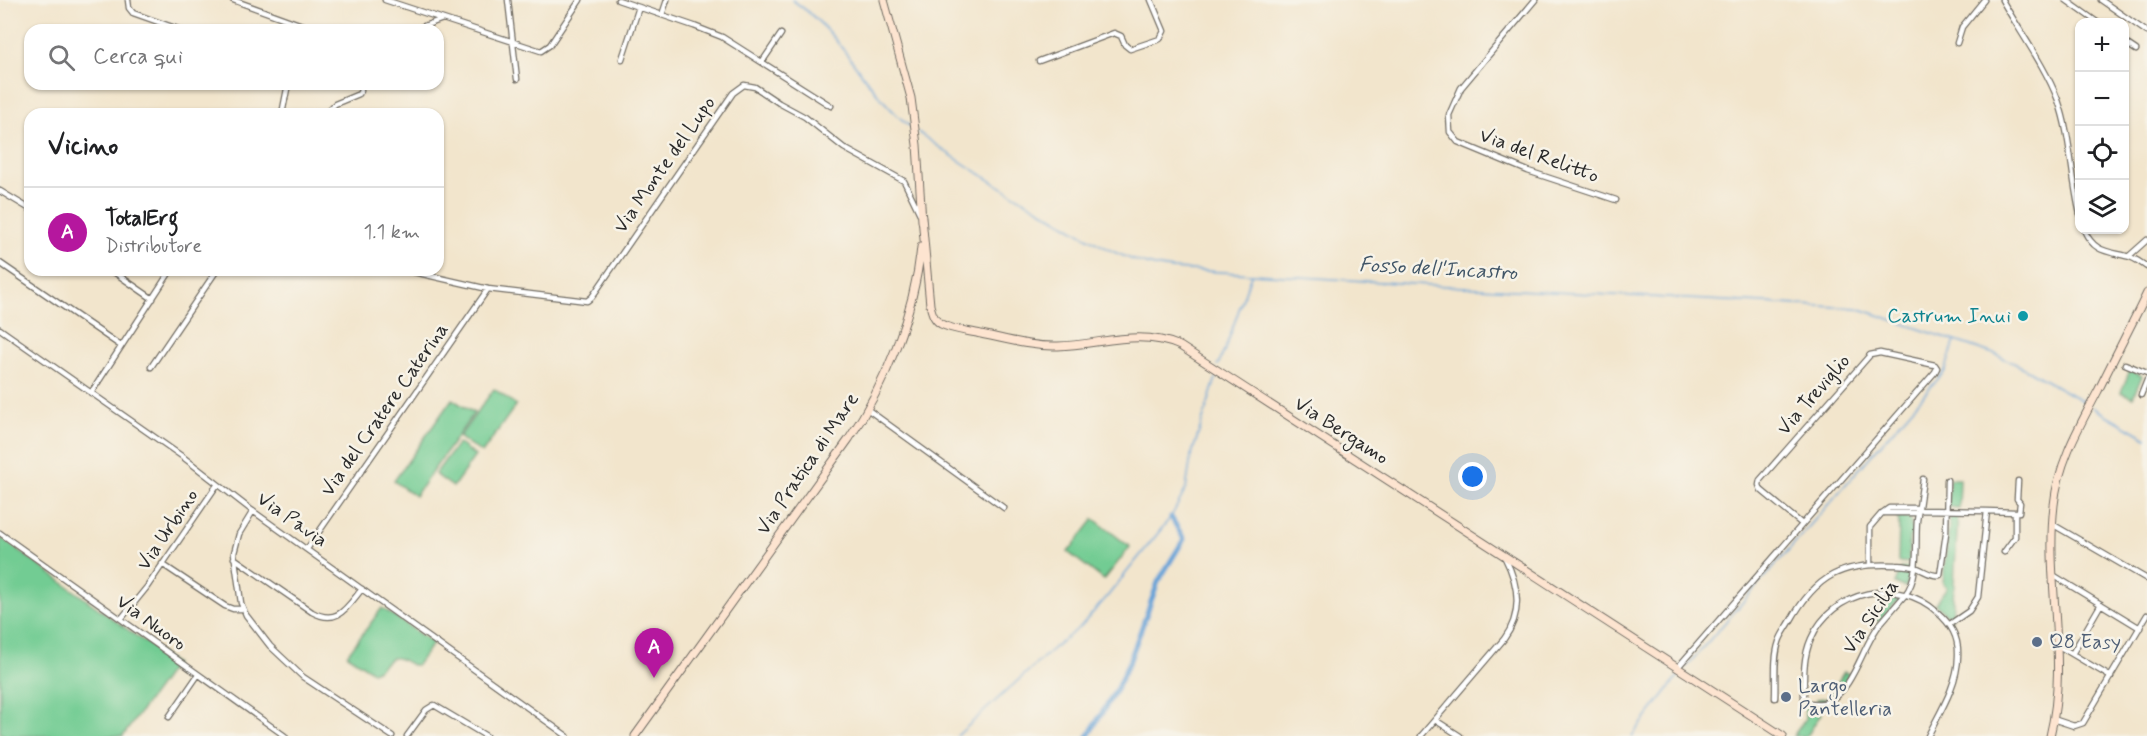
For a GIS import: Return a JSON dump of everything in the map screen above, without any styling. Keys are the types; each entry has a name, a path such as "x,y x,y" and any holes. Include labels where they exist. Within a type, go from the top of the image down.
{"street":[{"path":"128,0 129,8 133,13 164,24"},
{"path":"233,0 299,24"},
{"path":"385,0 538,51 546,49 580,0"},
{"path":"508,0 517,79"},
{"path":"618,0 716,34 831,106"},
{"path":"662,15 667,0"},
{"name":"Via Pratica di Mare","path":"635,736 851,436 867,409 894,350 911,300 921,254 922,216 917,145 908,83 884,0"},
{"path":"1040,61 1114,33 1120,35 1126,47 1130,49 1160,39 1164,35 1164,30 1151,0"},
{"name":"Via del Relitto","path":"1534,0 1457,94 1448,117 1453,138 1538,175 1616,200"},
{"path":"1957,42 1963,26 1984,0"},
{"path":"2002,0 2058,100 2064,120 2075,189"},
{"path":"2066,0 2091,18"},
{"path":"2101,0 2147,32"},
{"path":"622,59 639,7"},
{"path":"429,24 443,19"},
{"path":"762,62 781,34"},
{"path":"2129,45 2136,50"},
{"name":"Via Monte del Lupo","path":"431,276 488,289 586,301 592,297 733,93 744,85 758,88 782,105 808,119 844,148 903,181 922,216"},
{"path":"283,108 287,90"},
{"path":"331,108 359,94 361,90"},
{"path":"0,191 24,205"},
{"name":"Via Bergamo","path":"922,216 930,305 935,318 940,323 958,329 1039,345 1061,346 1128,337 1174,344 1783,736"},
{"path":"2086,234 2091,242 2101,249 2129,256 2147,267"},
{"path":"2129,256 2147,240"},
{"path":"0,263 122,346"},
{"path":"120,276 153,299"},
{"path":"91,393 167,276"},
{"path":"151,367 213,276"},
{"name":"Via del Cratere Caterina","path":"307,549 488,289"},
{"path":"2049,736 2054,718 2057,687 2052,524 2058,476 2080,426 2147,293"},
{"name":"Via Pavia","path":"0,329 183,457 217,485 567,736"},
{"name":"Via Treviglio","path":"1678,667 1935,372 1937,368 1935,365 1880,353 1870,356 1760,480 1761,490 1802,524"},
{"path":"2125,364 2147,373"},
{"path":"2141,395 2147,380"},
{"path":"867,409 1004,508"},
{"name":"Via Sicilia","path":"1905,595 1885,592 1861,595 1842,603 1825,617 1815,630 1807,651 1804,702 1827,702 1842,689 1850,679 1871,636 1905,595 1912,584 1923,479"},
{"path":"1776,698 1776,659 1779,643 1803,599 1819,584 1836,573 1870,564 1895,564 1915,567 1934,576 1940,574 1946,533 1947,480"},
{"path":"1870,564 1870,527 1882,513 2019,512 2018,481"},
{"name":"Via Urbino","path":"121,619 217,485"},
{"path":"253,511 237,539 234,558 243,609 262,637 294,670 319,690 392,736"},
{"path":"1950,624 1969,611 1978,597 1987,511"},
{"path":"2004,552 2014,537 2015,512"},
{"path":"2052,524 2147,579"},
{"name":"Via Nuoro","path":"0,533 285,736"},
{"path":"234,558 321,616 331,617 341,613 362,589"},
{"path":"1421,736 1506,636 1515,620 1518,606 1516,588 1505,558"},
{"path":"162,564 225,606 243,609"},
{"path":"2054,575 2140,628"},
{"path":"1905,595 1934,608 1950,624 1958,648 1957,669 1945,702 1928,736"},
{"path":"2072,654 2101,604"},
{"path":"2054,718 2079,726 2084,722 2147,615"},
{"path":"2057,645 2110,677"},
{"path":"169,717 198,675"},
{"path":"406,736 427,709 434,705 486,736"},
{"path":"1435,720 1460,736"}],"green space":[{"path":"2130,370 2142,376 2133,397 2121,392"},
{"path":"494,389 516,405 482,453 459,437"},
{"path":"452,399 474,413 415,496 394,481"},
{"path":"458,443 475,456 453,487 435,474"},
{"path":"1949,479 1960,479 1959,508 1948,507"},
{"path":"1950,513 1958,514 1952,620 1935,604 1947,587 1943,584"},
{"path":"1897,517 1910,518 1913,535 1909,537 1909,559 1912,560 1910,563 1898,562 1899,522"},
{"path":"1094,519 1130,547 1104,580 1068,552"},
{"path":"0,537 175,664 123,736 5,736 0,733"},
{"path":"1909,567 1913,571 1909,570 1906,587 1895,584 1901,568"},
{"path":"1889,598 1899,600 1878,622 1876,620"},
{"path":"382,608 433,643 417,665 393,658 373,672 347,655"},
{"path":"1844,672 1849,674 1837,693 1828,699 1817,701 1817,699 1828,698"},
{"path":"1805,705 1810,705 1811,709 1814,708 1821,714 1807,736 1793,736 1805,720"}],"waterway":[{"name":"Fosso dell'Incastro","path":"792,0 826,29 895,114 912,128"},
{"name":"Fosso dell'Incastro","path":"918,132 983,176 1109,250 1156,267 1479,288 1857,308 1997,355 2088,404"},
{"path":"1218,365 1251,275"},
{"path":"1686,667 1945,371 1955,341"},
{"path":"957,736 1080,627 1171,517 1186,489 1191,457 1216,378"},
{"name":"Fosso dell'Incastro","path":"2092,407 2147,438"},
{"path":"1088,736 1117,688 1130,660 1158,582 1184,539 1171,517"},
{"path":"1632,736 1680,674"}],"place":[{"name":"Castrum Inui","path":"2023,316"},
{"name":"Q8 Easy","path":"2037,642"},
{"name":"TotalErg","path":"654,678"},
{"name":"Largo Pantelleria","path":"1786,697"}]}
